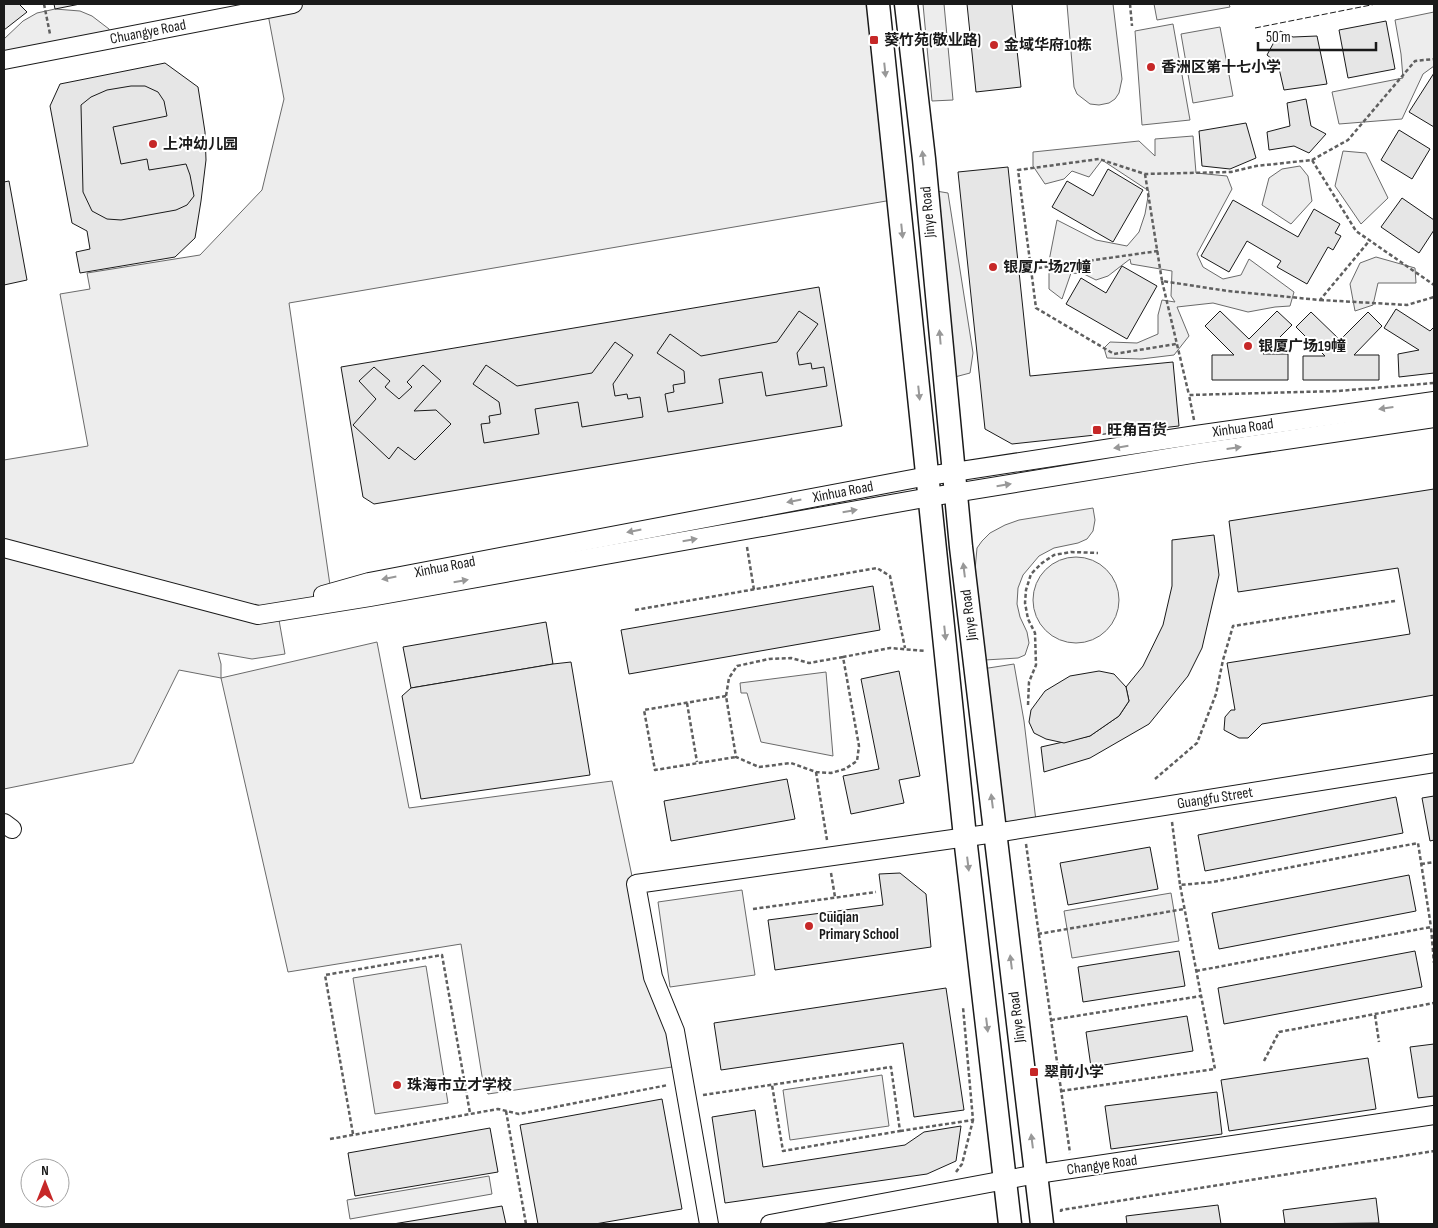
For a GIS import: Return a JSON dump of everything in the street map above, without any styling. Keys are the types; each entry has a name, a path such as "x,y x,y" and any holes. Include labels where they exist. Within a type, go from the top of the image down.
{"main road":[{"name":"Jinye Road","path":"878,4 965,837 1010,1224"},
{"name":"Jinye Road","path":"906,4 924,159 955,483 995,833 1037,1174 1052,1221"}],"street":[{"name":"Chuangye Road","path":"4,60 244,8 293,4"},
{"name":"Xinhua Road","path":"955,483 1196,435 1434,401"},
{"name":"Xinhua Road","path":"258,615 369,582 929,486 1198,453 1434,418"},
{"path":"1196,435 1198,453"},
{"name":"Xinhua Road","path":"4,548 258,615 744,530 929,486"},
{"name":"Guangfu Street","path":"688,1097 675,1031 653,976 636,884 995,833 1434,763"},
{"path":"688,1097 709,1224"},
{"name":"Changye Road","path":"770,1224 1037,1174 1434,1115"}],"path":[{"path":"44,4 54,50"},
{"path":"1130,4 1132,26"},
{"path":"1176,344 1114,354 1036,308 1018,170 1099,159 1145,174 1231,172 1256,166 1312,160 1348,140 1415,61 1434,58"},
{"path":"1312,160 1356,230 1434,285"},
{"path":"1145,174 1162,281 1190,395 1196,435"},
{"path":"1320,300 1370,240"},
{"path":"1031,269 1158,252"},
{"path":"1162,281 1228,291 1320,300 1408,304 1434,297"},
{"path":"1190,395 1338,391 1434,382"},
{"path":"744,530 754,590"},
{"path":"1028,705 1029,682 1036,665 1035,633 1028,619 1025,603 1026,590 1031,574 1054,555 1071,552 1098,552"},
{"path":"635,610 877,568 890,576 905,648"},
{"path":"1155,778 1197,742 1216,694 1233,626 1395,601"},
{"path":"736,756 726,696 729,678 737,666 769,659 791,658 809,663 890,648 905,648 947,656"},
{"path":"726,696 644,710 655,770 736,756 759,767 790,763 816,772 830,773 845,769 857,761 859,746 843,657"},
{"path":"687,704 697,762"},
{"path":"816,772 835,897"},
{"path":"1061,1092 1216,1070 1184,909 1170,805"},
{"path":"1023,828 1072,1169"},
{"path":"1180,885 1213,882 1418,843 1431,927 1434,963"},
{"path":"1421,864 1434,862"},
{"path":"753,909 876,892"},
{"path":"1038,934 1184,909"},
{"path":"1196,971 1431,927"},
{"path":"354,1134 325,975 442,955 470,1114"},
{"path":"1051,1020 1201,996"},
{"path":"1264,1061 1279,1032 1434,1003"},
{"path":"937,1194 962,1164 973,1120 963,1007"},
{"path":"1375,1015 1379,1042"},
{"path":"688,1097 892,1067 900,1131"},
{"path":"330,1139 498,1109 520,1114 670,1085"},
{"path":"772,1085 783,1151 973,1120"},
{"path":"506,1111 526,1224"},
{"path":"1052,1221 1061,1210 1434,1151"}],"shaded area":[{"path":"295,4 878,4 898,199 289,303 331,592 258,614 4,547 4,460 88,446 60,294 90,289 87,273 200,255 262,190 284,99 267,9"},
{"path":"923,4 944,4 953,100 932,101"},
{"path":"1067,4 1113,4 1122,79 1119,93 1109,103 1090,104 1077,94 1074,87"},
{"path":"1154,4 1229,4 1230,7 1157,20"},
{"path":"55,9 80,11 92,16 109,29 112,39 4,60 4,39 23,21 37,13"},
{"path":"1434,12 1434,66 1423,74 1402,119 1339,124 1332,92 1403,78 1395,20"},
{"path":"1173,24 1190,120 1142,125 1135,31"},
{"path":"1220,27 1233,96 1193,103 1181,34"},
{"path":"1193,136 1196,173 1227,176 1232,189 1197,254 1203,267 1223,279 1241,275 1249,259 1294,292 1290,306 1248,312 1213,303 1177,307 1189,336 1174,355 1141,359 1107,358 1104,348 1110,342 1137,343 1158,334 1158,315 1162,300 1175,302 1171,296 1172,271 1131,264 1130,259 1108,276 1096,280 1084,274 1071,273 1062,299 1049,289 1049,261 1057,220 1096,240 1127,246 1139,232 1145,214 1149,191 1102,160 1089,177 1072,171 1064,179 1045,184 1033,166 1033,152 1139,141 1155,156 1155,139"},
{"path":"1343,151 1366,153 1388,198 1361,224 1335,186"},
{"path":"1300,166 1308,176 1312,201 1291,224 1262,205 1269,178 1282,169"},
{"path":"936,191 948,193 973,353 970,373 951,378"},
{"path":"1376,257 1415,268 1416,283 1378,283 1373,305 1355,311 1350,284 1360,263"},
{"path":"1093,508 1095,520 1093,531 1087,539 1054,548 1039,556 1023,575 1018,588 1017,604 1029,643 1025,655 1018,658 985,660 975,570 977,548 990,533 1019,520"},
{"path":"4,555 279,620 285,654 252,659 218,653 221,664 221,678 179,670 133,763 4,789"},
{"path":"1076,557 1100,564 1112,576 1119,600 1112,624 1100,636 1076,643 1052,636 1040,624 1033,600 1040,576 1052,564"},
{"path":"377,642 409,808 612,781 653,976 675,1057 672,1067 488,1094 482,1076 461,944 288,972 221,678"},
{"path":"1014,664 1024,721 1036,821 1000,824 982,669"},
{"path":"826,672 833,756 761,742 747,693 741,693 740,683"},
{"path":"742,890 755,975 670,987 658,902"},
{"path":"1171,893 1179,941 1072,958 1064,911"},
{"path":"426,966 448,1103 375,1114 353,978"},
{"path":"882,1075 889,1126 790,1140 783,1090"},
{"path":"489,1176 492,1194 350,1219 347,1200"}],"building":[{"path":"4,4 19,4 27,12 4,30"},
{"path":"54,4 80,4 55,9"},
{"name":"金域华府10栋","path":"967,4 1012,4 1021,87 976,92"},
{"path":"1386,21 1395,69 1348,78 1339,30"},
{"path":"1280,31 1293,37 1317,36 1327,84 1284,90 1278,64 1267,55"},
{"path":"165,63 198,87 205,132 206,160 195,238 175,257 80,273 76,252 90,249 87,231 72,223 50,106 60,84"},
{"path":"1434,73 1434,127 1409,112"},
{"path":"145,86 158,92 164,101 167,116 113,127 121,164 147,159 149,170 186,164 194,196 187,205 176,210 121,220 107,219 92,211 83,192 81,105 91,97 107,90"},
{"path":"1306,99 1311,126 1326,134 1309,153 1294,146 1269,150 1267,132 1290,126 1287,103"},
{"path":"1246,123 1256,158 1230,169 1202,166 1199,131"},
{"path":"1399,130 1430,149 1412,179 1381,160"},
{"name":"银厦广场27幢","path":"1008,167 1030,376 1173,362 1179,426 1012,444 985,429 958,172"},
{"path":"1108,169 1143,190 1113,242 1052,207 1067,181 1093,196"},
{"path":"9,181 27,280 4,285 4,182"},
{"path":"1402,198 1434,220 1434,230 1419,253 1381,227"},
{"path":"1233,200 1298,237 1314,209 1340,224 1335,233 1341,236 1333,250 1328,247 1307,284 1277,267 1281,261 1247,241 1229,272 1201,256"},
{"path":"1122,266 1157,286 1127,339 1066,304 1081,278 1106,293"},
{"path":"819,287 842,426 374,504 363,497 341,367"},
{"path":"1396,309 1430,331 1434,327 1434,373 1399,377 1398,354 1419,350 1384,328"},
{"path":"799,311 818,324 797,353 799,365 811,363 812,369 824,367 827,386 766,396 762,372 719,379 723,403 668,412 665,394 674,392 673,385 685,383 684,371 657,353 670,334 701,356 777,342"},
{"name":"银厦广场19幢","path":"1220,311 1249,339 1277,311 1292,325 1263,354 1288,354 1288,380 1212,380 1212,355 1234,355 1205,326"},
{"path":"1311,312 1340,340 1368,312 1382,326 1354,355 1379,355 1379,380 1303,380 1303,356 1325,356 1296,327"},
{"path":"615,342 633,355 613,384 615,396 627,394 628,399 640,397 643,417 582,427 578,402 535,409 539,434 484,443 481,424 490,423 489,416 501,414 499,402 473,384 486,365 517,386 592,373"},
{"path":"423,365 441,381 414,411 436,410 451,424 415,460 398,447 389,459 353,425 376,399 359,381 374,367 390,381 385,387 399,399 412,387 407,382"},
{"path":"1434,489 1434,695 1262,724 1248,738 1239,738 1224,730 1225,717 1231,710 1235,710 1227,663 1410,634 1398,568 1238,592 1229,521"},
{"path":"1214,535 1219,575 1202,648 1188,676 1149,724 1090,758 1044,772 1041,747 1090,736 1119,716 1129,701 1126,687 1143,666 1163,625 1172,586 1172,540"},
{"path":"873,586 880,630 629,674 621,630"},
{"path":"546,622 553,664 411,688 403,647"},
{"path":"571,662 590,775 421,799 402,696 411,688"},
{"path":"899,671 920,776 899,780 904,803 851,814 843,776 879,769 861,679"},
{"path":"1099,671 1114,674 1126,687 1129,701 1119,716 1090,736 1064,743 1046,739 1034,733 1029,722 1031,710 1045,691 1070,676"},
{"path":"787,779 795,819 671,841 664,801"},
{"path":"1434,796 1434,840 1430,841 1422,798"},
{"path":"1396,797 1403,833 1205,871 1198,835"},
{"path":"1150,847 1158,889 1068,905 1060,863"},
{"path":"900,873 926,894 931,947 775,970 768,920 883,905 879,874"},
{"path":"1409,875 1416,911 1219,949 1212,913"},
{"path":"1179,951 1185,986 1083,1002 1078,967"},
{"path":"1415,951 1422,987 1224,1024 1218,988"},
{"path":"946,988 964,1110 914,1117 903,1043 721,1070 714,1023"},
{"path":"1187,1016 1193,1051 1091,1067 1086,1032"},
{"path":"1434,1044 1434,1096 1418,1098 1410,1047"},
{"path":"1368,1058 1376,1109 1229,1131 1221,1080"},
{"path":"1217,1092 1222,1134 1111,1149 1105,1106"},
{"path":"662,1099 682,1209 595,1224 538,1224 520,1125"},
{"path":"755,1110 763,1167 905,1145 924,1132 961,1126 956,1161 927,1174 725,1203 712,1117"},
{"path":"490,1128 498,1172 355,1196 348,1153"},
{"path":"1376,1198 1379,1223 1285,1224 1283,1210"},
{"path":"1218,1205 1221,1224 1127,1224 1126,1216"},
{"path":"502,1206 506,1224 393,1224"}],"fence":[{"path":"1255,28 1376,4"}],"place":[{"name":"葵竹苑(敬业路)","path":"874,40"},
{"name":"金域华府10栋","path":"994,45"},
{"name":"香洲区第十七小学","path":"1151,67"},
{"name":"上冲幼儿园","path":"153,144"},
{"name":"银厦广场27幢","path":"993,267"},
{"name":"银厦广场19幢","path":"1248,346"},
{"name":"旺角百货","path":"1097,430"},
{"name":"Cuiqian Primary School","path":"809,926"},
{"name":"翠前小学","path":"1034,1072"},
{"name":"珠海市立才学校","path":"397,1085"}]}
